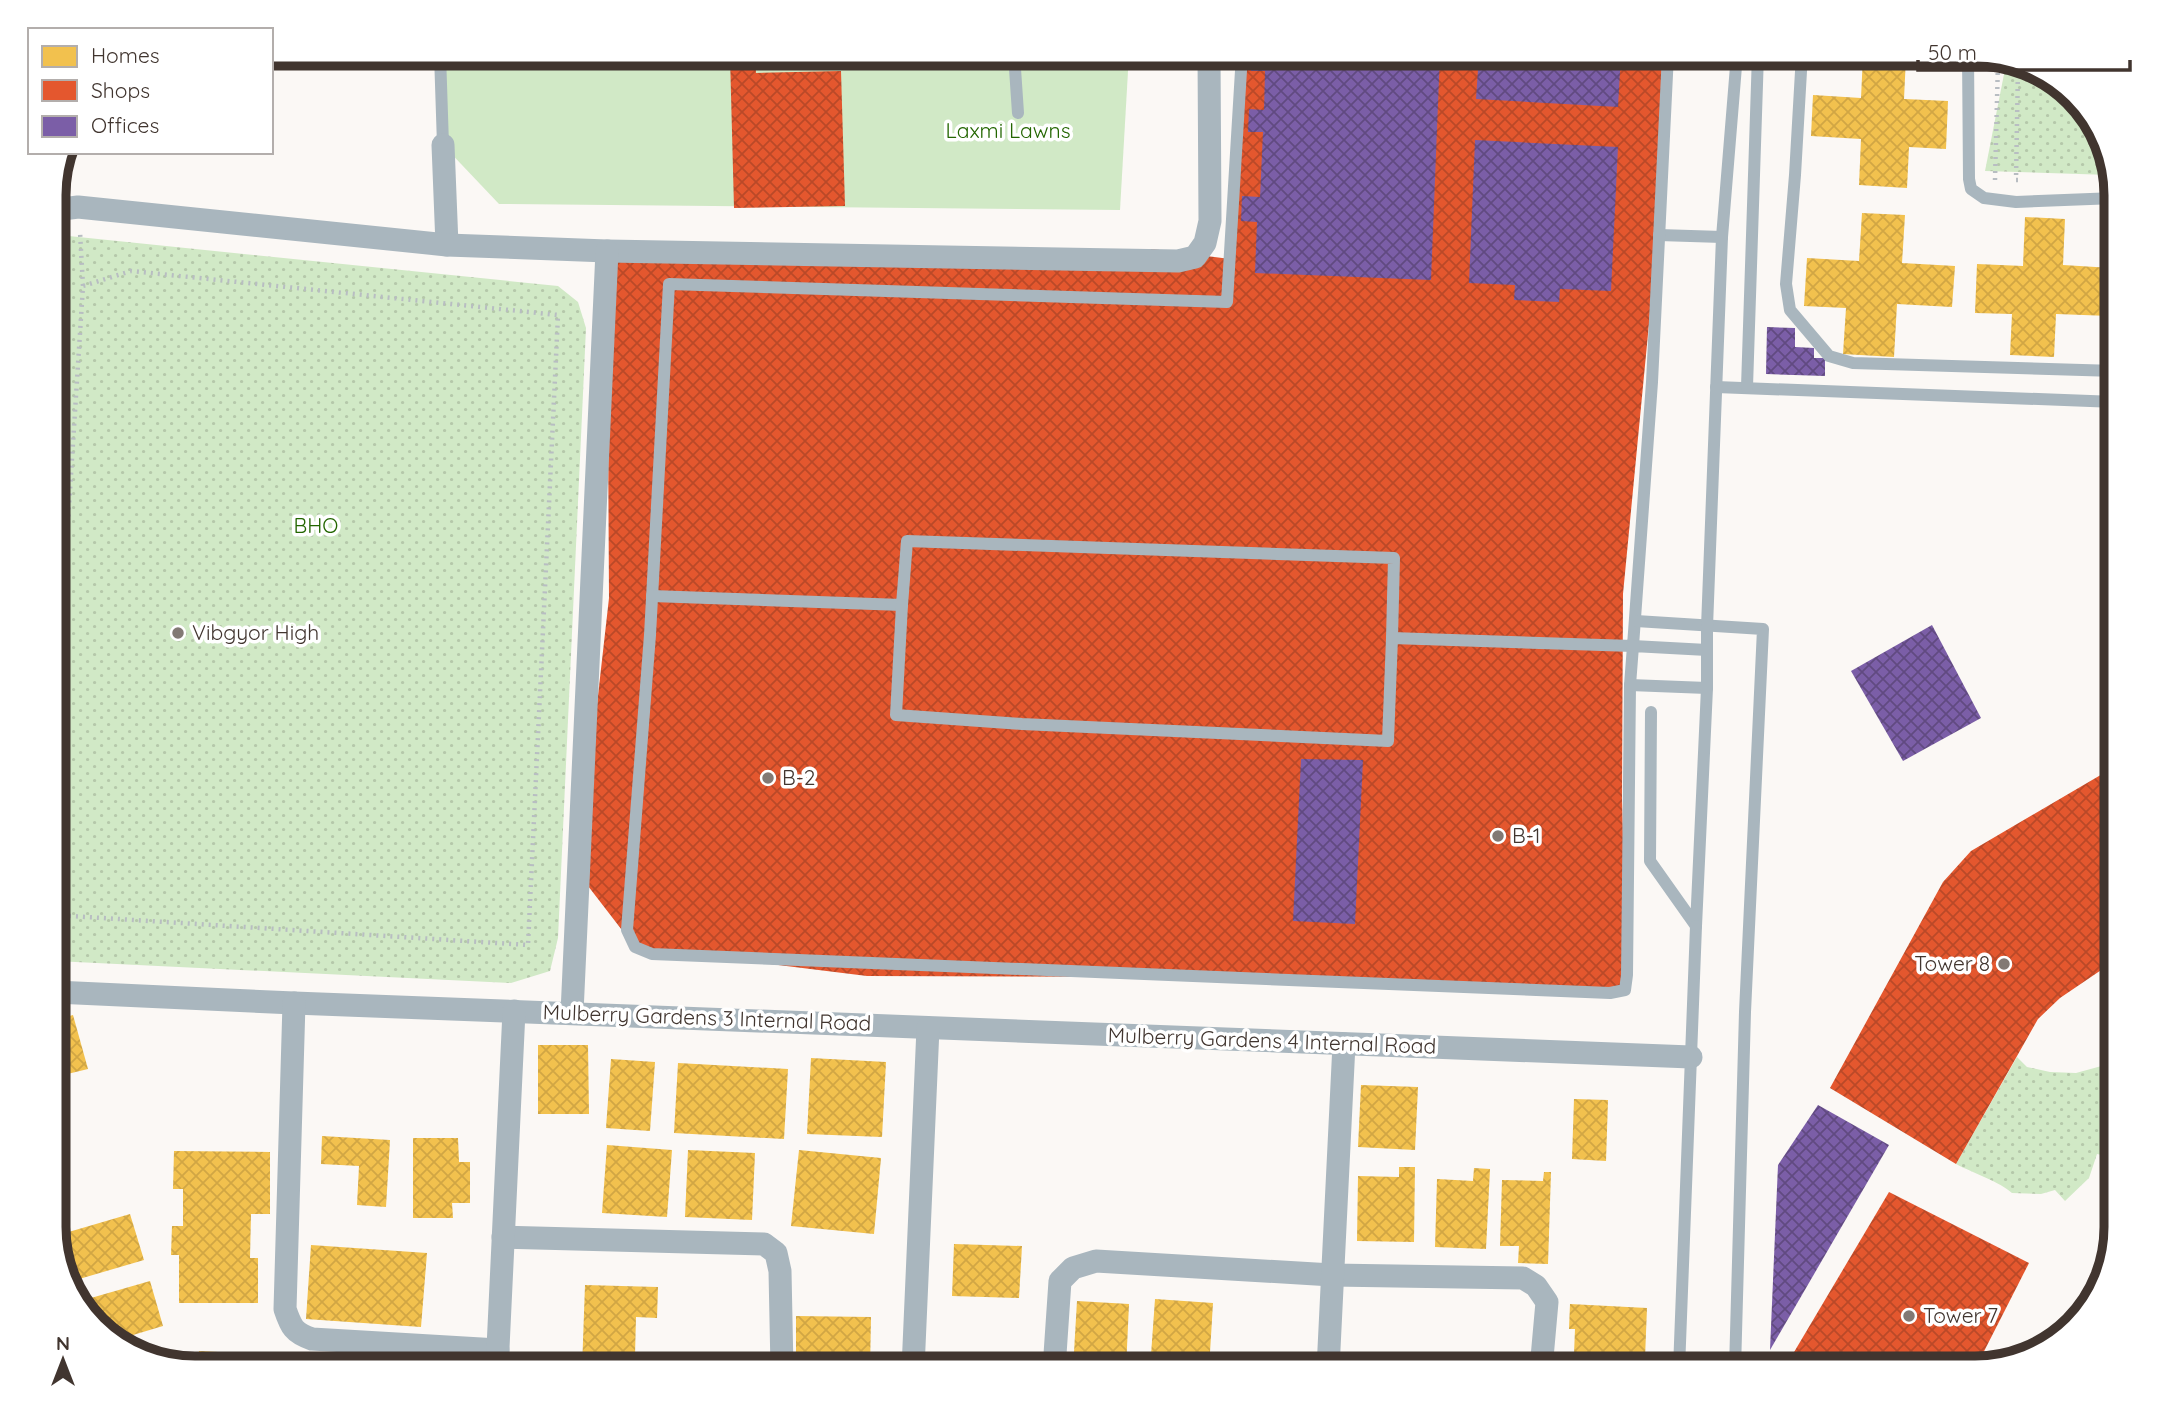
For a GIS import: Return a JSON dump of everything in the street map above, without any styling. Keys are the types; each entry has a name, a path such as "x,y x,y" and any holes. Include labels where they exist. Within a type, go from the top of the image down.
{"street":[{"path":"67,208 78,207 447,245 607,251 1178,261 1195,257 1205,243 1210,221 1209,66"},
{"path":"443,145 447,245"},
{"path":"572,1013 607,251"},
{"name":"Mulberry Gardens 3 Internal Road","path":"67,993 901,1026"},
{"name":"Mulberry Gardens 3 Internal Road","path":"294,1003 285,1309 290,1323 299,1335 312,1339 470,1356"},
{"name":"Mulberry Gardens 3 Internal Road","path":"498,1356 514,1011"},
{"name":"Mulberry Gardens 4 Internal Road","path":"901,1026 1691,1058"},
{"path":"914,1356 928,1028"},
{"path":"1329,1356 1344,1044"},
{"path":"503,1237 764,1244 776,1253 780,1271 782,1356"},
{"path":"1055,1356 1060,1281 1073,1268 1096,1261 1332,1275 1523,1278 1536,1286 1547,1302 1542,1356"}],"lane":[{"path":"1241,66 1227,302 669,284 652,596 627,930 635,947 652,954 1610,993 1625,990 1630,685 1652,382 1667,66"},
{"path":"1680,1356 1707,688 1722,237 1736,66"},
{"path":"1747,387 1758,66"},
{"path":"1801,66 1796,175 1786,284 1790,310 1829,356 1853,363 2104,371"},
{"path":"1968,66 1971,189 1984,198 2016,202 2104,198"},
{"path":"440,67 443,145"},
{"path":"1015,67 1018,113"},
{"path":"1659,235 1722,237"},
{"path":"1716,387 2104,402"},
{"path":"907,541 1394,558 1388,741 1021,724 896,715 902,605 907,541"},
{"path":"652,596 902,605"},
{"path":"1636,621 1763,629 1745,1012 1735,1356"},
{"path":"1392,638 1707,650"},
{"path":"1630,685 1707,688"},
{"path":"1651,712 1650,861 1696,926"}],"path":[{"path":"1994,199 1998,69"},
{"path":"2018,74 2016,180 2029,180"},
{"path":"67,537 83,286 78,207"},
{"path":"67,916 528,945 558,329 558,315 131,271 83,286"}],"green space":[{"name":"Laxmi Lawns","path":"1128,66 1120,210 499,204 443,145 440,67"},
{"path":"2005,70 2046,88 2071,110 2090,138 2102,175 1985,171"},
{"name":"BHO","path":"67,236 558,286 578,302 586,328 558,938 550,971 511,983 67,962"},
{"path":"2017,1057 2027,1067 2050,1072 2076,1073 2104,1065 2104,1156 2097,1154 2089,1178 2065,1201 2055,1190 2041,1194 2012,1193 1956,1164"}],"building: Homes":[{"path":"1862,66 1906,66 1904,99 1948,101 1946,149 1909,147 1907,188 1859,185 1861,139 1811,136 1813,95 1861,98"},
{"path":"1862,213 1905,215 1902,263 1955,266 1952,307 1897,304 1894,357 1843,354 1846,308 1804,306 1807,258 1859,261"},
{"path":"2025,217 2065,219 2063,265 2104,268 2104,316 2056,314 2054,357 2010,355 2012,314 1975,313 1977,264 2023,266"},
{"path":"73,1015 88,1069 67,1074 67,1017"},
{"path":"538,1045 588,1045 589,1114 538,1114"},
{"path":"811,1058 886,1062 882,1137 807,1134"},
{"path":"611,1059 655,1062 650,1131 606,1128"},
{"path":"678,1063 788,1069 784,1139 674,1133"},
{"path":"1361,1085 1418,1087 1415,1150 1358,1147"},
{"path":"1574,1099 1608,1100 1606,1161 1572,1159"},
{"path":"322,1136 390,1140 386,1207 357,1205 359,1166 321,1164"},
{"path":"413,1138 458,1138 459,1162 470,1162 470,1203 452,1203 453,1218 413,1218"},
{"path":"607,1145 672,1150 667,1217 602,1213"},
{"path":"688,1150 755,1153 752,1220 685,1217"},
{"path":"799,1150 881,1158 874,1234 791,1226"},
{"path":"174,1151 270,1152 270,1214 251,1214 250,1258 258,1258 258,1303 179,1303 179,1255 171,1255 172,1226 183,1226 183,1189 173,1189"},
{"path":"1399,1167 1415,1167 1414,1242 1357,1241 1358,1176 1399,1177"},
{"path":"1474,1168 1490,1169 1486,1249 1435,1247 1437,1179 1473,1181"},
{"path":"1544,1172 1551,1172 1548,1264 1518,1263 1519,1246 1500,1246 1502,1180 1543,1181"},
{"path":"130,1214 144,1260 77,1280 69,1253 67,1232"},
{"path":"954,1244 1022,1246 1019,1298 952,1296"},
{"path":"311,1245 427,1253 421,1327 306,1319"},
{"path":"150,1281 163,1326 127,1337 110,1324 88,1299"},
{"path":"585,1285 658,1287 657,1318 636,1317 635,1355 582,1356"},
{"path":"1155,1299 1213,1303 1210,1356 1151,1356"},
{"path":"1077,1301 1129,1304 1127,1356 1074,1356"},
{"path":"1570,1304 1647,1308 1645,1356 1574,1354 1575,1329 1569,1329"},
{"path":"796,1316 871,1317 870,1356 796,1356"},
{"path":"199,1351 237,1353 237,1356 199,1356"}],"building: Shops":[{"path":"1241,66 1662,66 1661,199 1623,594 1625,990 1216,977 867,976 635,947 578,873 609,598 607,251 1152,249 1230,259"},
{"path":"730,67 756,67 756,73 841,71 845,206 734,208"},
{"name":"Tower 8","path":"2104,773 2104,968 2060,998 2038,1019 1956,1164 1830,1088 1943,882 1971,851"},
{"name":"Tower 7","path":"1889,1192 2029,1263 1982,1356 1792,1356"}],"building: Offices":[{"path":"1251,66 1440,66 1431,280 1255,273 1257,222 1241,221 1242,196 1260,197 1263,132 1248,132 1249,109 1264,110 1265,71 1251,71"},
{"path":"1478,66 1620,66 1618,107 1476,99"},
{"path":"1475,140 1618,147 1611,291 1560,289 1559,302 1514,300 1515,285 1469,283"},
{"path":"1767,327 1795,328 1795,347 1814,348 1814,358 1825,358 1825,376 1766,374"},
{"path":"1932,625 1981,718 1903,761 1851,671"},
{"path":"1301,759 1363,760 1355,924 1293,921"},
{"path":"1818,1105 1889,1145 1770,1350 1778,1165"}],"place":[{"name":"Vibgyor High","path":"178,633"},
{"name":"B-2","path":"768,778"},
{"name":"B-1","path":"1498,836"},
{"name":"Tower 8","path":"2004,964"},
{"name":"Tower 7","path":"1909,1316"}]}
